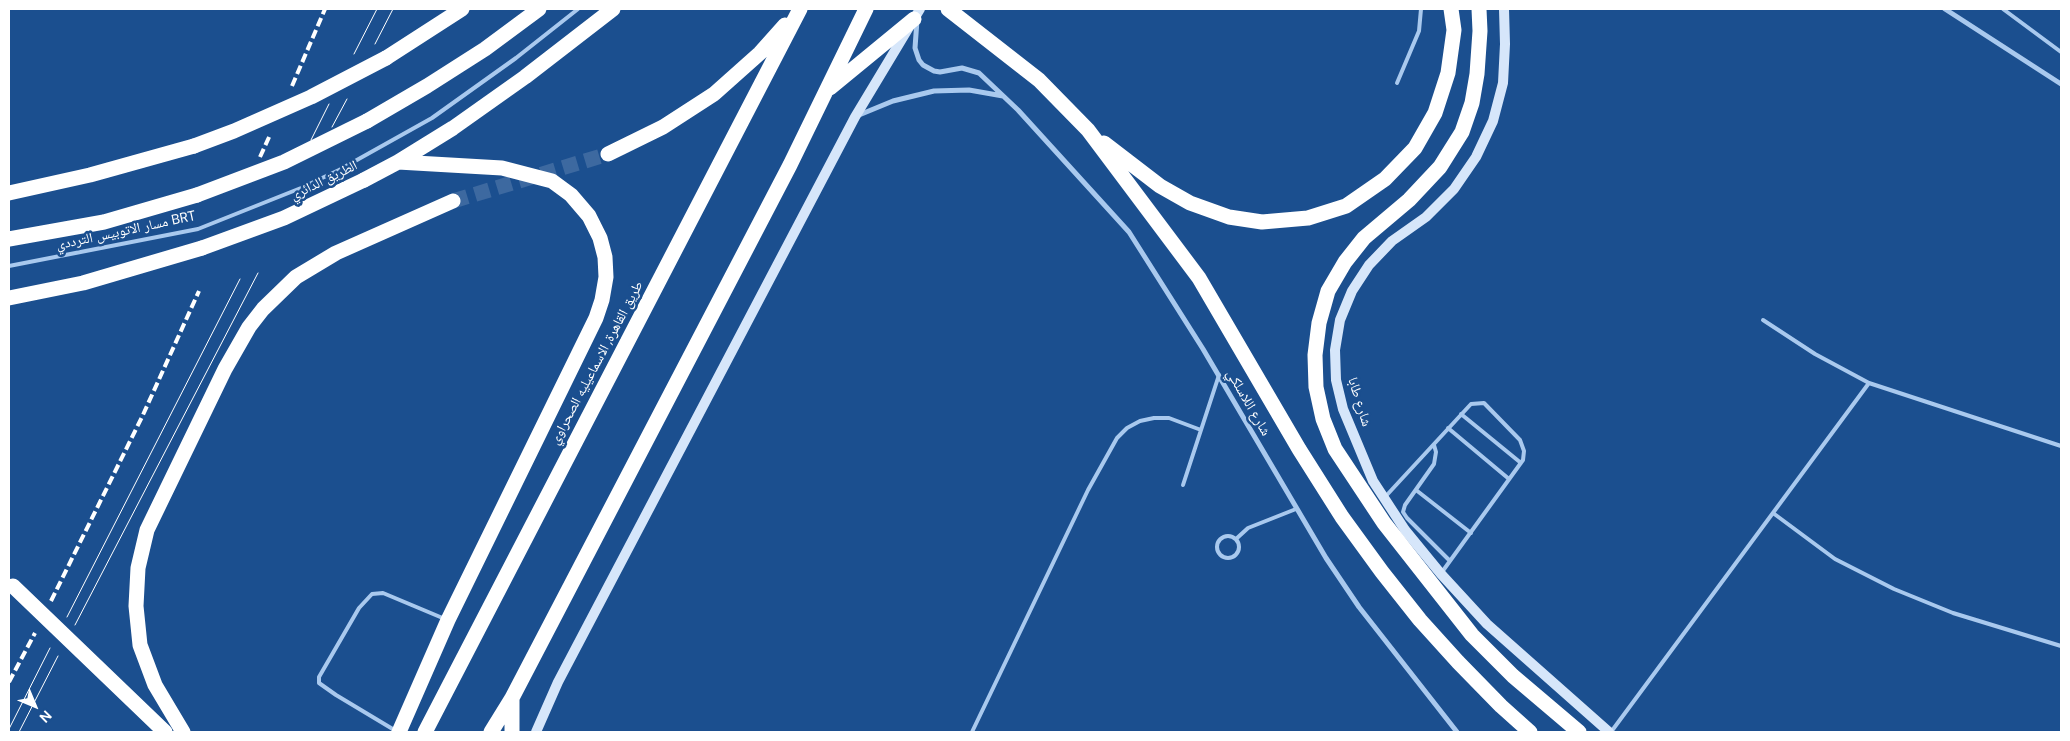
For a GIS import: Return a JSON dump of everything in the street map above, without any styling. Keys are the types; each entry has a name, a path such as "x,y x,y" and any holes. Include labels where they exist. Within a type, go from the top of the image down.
{"highway":[{"path":"9,193 90,175 194,146 234,131 311,97 386,58 462,9"},
{"path":"9,239 104,222 197,194 284,162 367,121 427,86 539,9"},
{"name":"الطريق الدائري","path":"9,298 83,283 202,248 284,218 364,180 398,162 453,128 526,77 613,9"},
{"path":"608,154 663,127 714,94 760,53 799,9"},
{"name":"طريق القاهرة, الاسماعيليه الصحراوي","path":"425,732 799,9"},
{"path":"491,732 512,698 790,165 866,9"},
{"path":"948,9 1039,80 1088,130 1199,278 1298,449 1342,517 1420,620 1501,706 1530,732"},
{"path":"1088,130 1160,186 1190,203 1229,217 1262,222 1308,218 1346,206 1385,178 1415,148 1435,113 1448,73 1454,30 1451,9"},
{"path":"1479,9 1480,31 1477,74 1472,103 1462,132 1440,168 1409,200 1364,238 1345,262 1328,291 1319,322 1315,355 1316,387 1321,411 1335,449 1384,523 1472,635 1513,676 1579,732"},
{"path":"827,91 918,13"},
{"path":"398,162 502,168 552,180 571,195 590,216 600,238 605,257 604,285 596,318 448,620 398,732"},
{"path":"183,732 155,685 140,644 136,606 138,568 147,530 225,369 249,327 263,308 309,268 336,253 453,201"},
{"path":"11,584 165,732"},
{"path":"512,698 512,732"}],"street":[{"name":"شارع طابا","path":"1504,9 1506,44 1502,83 1493,121 1476,157 1454,189 1426,217 1392,242 1369,265 1352,291 1340,320 1335,350 1336,380 1344,409 1373,481 1405,530 1441,574 1487,624 1610,732"},
{"path":"1945,9 2061,84"},
{"path":"536,732 558,682 854,118 918,13"},
{"name":"شارع اللاسلكي","path":"918,13 915,48 923,65 940,72 962,68 979,72 1018,110 1129,232 1219,375 1296,509 1359,607 1457,732"},
{"path":"854,118 893,101 934,92 969,90 1004,96"},
{"path":"1472,635 1487,624"}],"lane":[{"name":"مسار الاتوبيس الترددي BRT","path":"9,266 198,229 302,188 339,170 432,118 516,58 578,9"},
{"path":"1397,83 1419,31 1421,9"},
{"path":"2003,9 2061,52"},
{"path":"1763,320 1815,354 1869,382 2061,446"},
{"path":"1183,485 1219,375"},
{"path":"1610,732 1869,382"},
{"path":"1383,499 1471,404 1484,403 1520,440 1524,451 1521,463 1441,574"},
{"path":"1461,414 1521,463"},
{"path":"972,732 1088,490 1117,438 1127,428 1140,421 1154,418 1169,418 1201,430"},
{"path":"1448,428 1510,479"},
{"path":"1434,444 1436,452 1434,464 1403,508 1404,516 1450,561"},
{"path":"1416,490 1470,533"},
{"path":"1236,539 1248,528 1296,509"},
{"path":"1773,513 1835,559 1894,589 1952,613 2061,646"},
{"path":"1228,536 1236,539 1239,547 1235,555 1231,557 1222,556 1218,548 1220,540 1228,536"},
{"path":"398,732 336,695 320,683 319,676 359,608 372,594 383,593 448,620"}],"tunnel":[{"path":"453,201 608,154"}],"tram line":[{"path":"354,54 377,9"},
{"path":"375,44 393,9"},
{"path":"332,127 347,99"},
{"path":"311,140 329,104"},
{"path":"75,625 258,273"},
{"path":"67,617 240,279"},
{"path":"9,729 50,648"},
{"path":"19,732 58,656"}],"railway":[{"path":"292,86 325,9"},
{"path":"260,157 270,135"},
{"path":"51,601 142,417 199,291"},
{"path":"9,682 35,633"}]}
